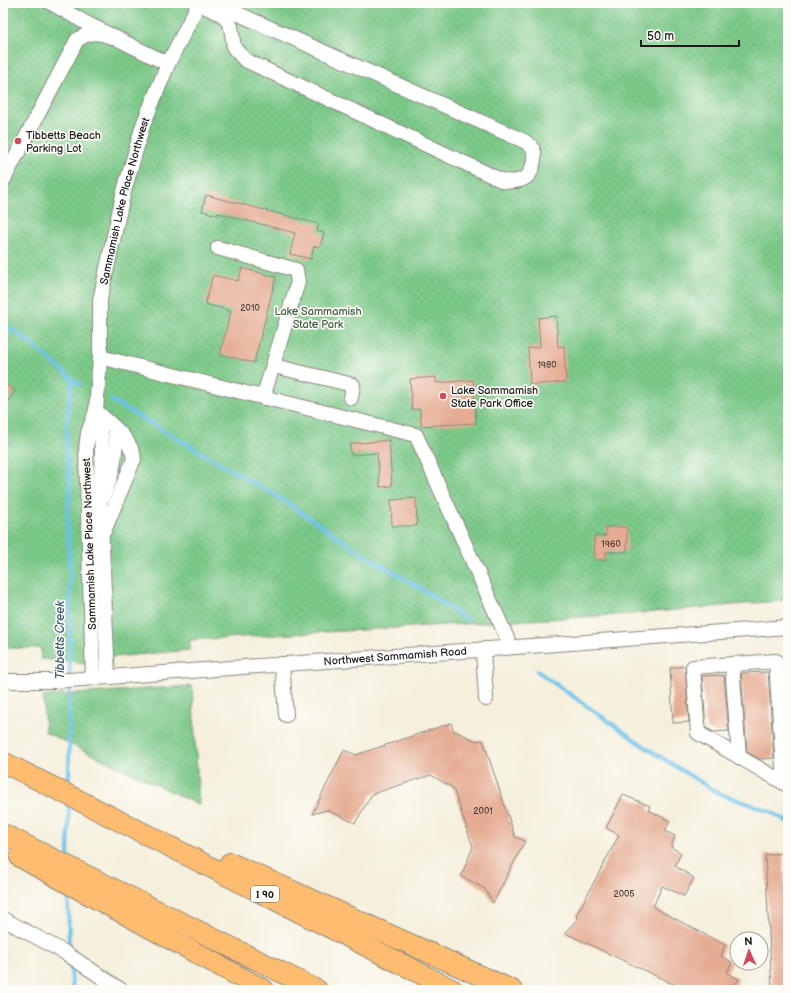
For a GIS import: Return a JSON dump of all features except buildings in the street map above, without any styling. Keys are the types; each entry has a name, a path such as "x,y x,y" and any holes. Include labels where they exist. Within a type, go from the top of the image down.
{"highway":[{"name":"I 90","path":"3,762 453,990"},
{"path":"77,799 266,878 512,990"},
{"path":"3,834 52,866 264,990"},
{"path":"3,847 52,866"},
{"path":"77,880 318,990"},
{"path":"457,966 506,990"}],"street":[{"path":"51,3 86,24 168,64"},
{"path":"199,3 223,15 231,26 234,48 245,60 503,181 515,182 526,177 530,170 535,155 532,147 524,141 214,3"},
{"name":"Sammamish Lake Place Northwest","path":"86,678 86,450 88,433 96,411 100,357 100,300 123,195 143,124 168,64 199,3"},
{"path":"69,14 74,26 77,40"},
{"path":"3,181 77,40 84,35 97,32 112,37"},
{"path":"218,248 296,270 298,282 274,366 263,398"},
{"path":"100,357 416,436 511,647"},
{"path":"274,366 353,385 345,397 346,418"},
{"path":"96,411 133,450 134,459 131,470 115,500 102,536"},
{"name":"Sammamish Lake Place Northwest","path":"96,411 101,435 102,451 100,503 108,677"},
{"path":"100,503 110,481 115,463 115,430"},
{"name":"Northwest Sammamish Road","path":"3,681 54,681 788,627"},
{"path":"483,649 486,699"},
{"path":"776,661 786,784 698,733 693,667 776,661"},
{"path":"282,664 286,715"},
{"path":"732,664 740,757"},
{"path":"3,919 64,952 121,990"}],"green space":[{"name":"Lake Sammamish State Park","path":"3,3 788,3 788,600 632,614 190,640 190,650 112,657 107,662 92,663 41,659 41,648 3,648"},
{"path":"192,686 199,805 45,732 43,696"}],"waterway":[{"name":"Tibbetts Creek","path":"3,324 26,339 73,380 67,416 66,450 70,488 67,523 70,573 69,788"},
{"name":"Tibbetts Creek","path":"73,380 80,384"},
{"path":"111,400 283,500 366,556 425,591 467,620"},
{"path":"537,671 648,749 718,793 769,811 788,822"},
{"name":"Tibbetts Creek","path":"68,860 69,803"},
{"name":"Tibbetts Creek","path":"68,891 69,952"},
{"name":"Tibbetts Creek","path":"70,961 73,990"}],"place":[{"name":"Tibbetts Beach Parking Lot","path":"18,141"},
{"name":"Lake Sammamish State Park Office","path":"443,396"}]}
